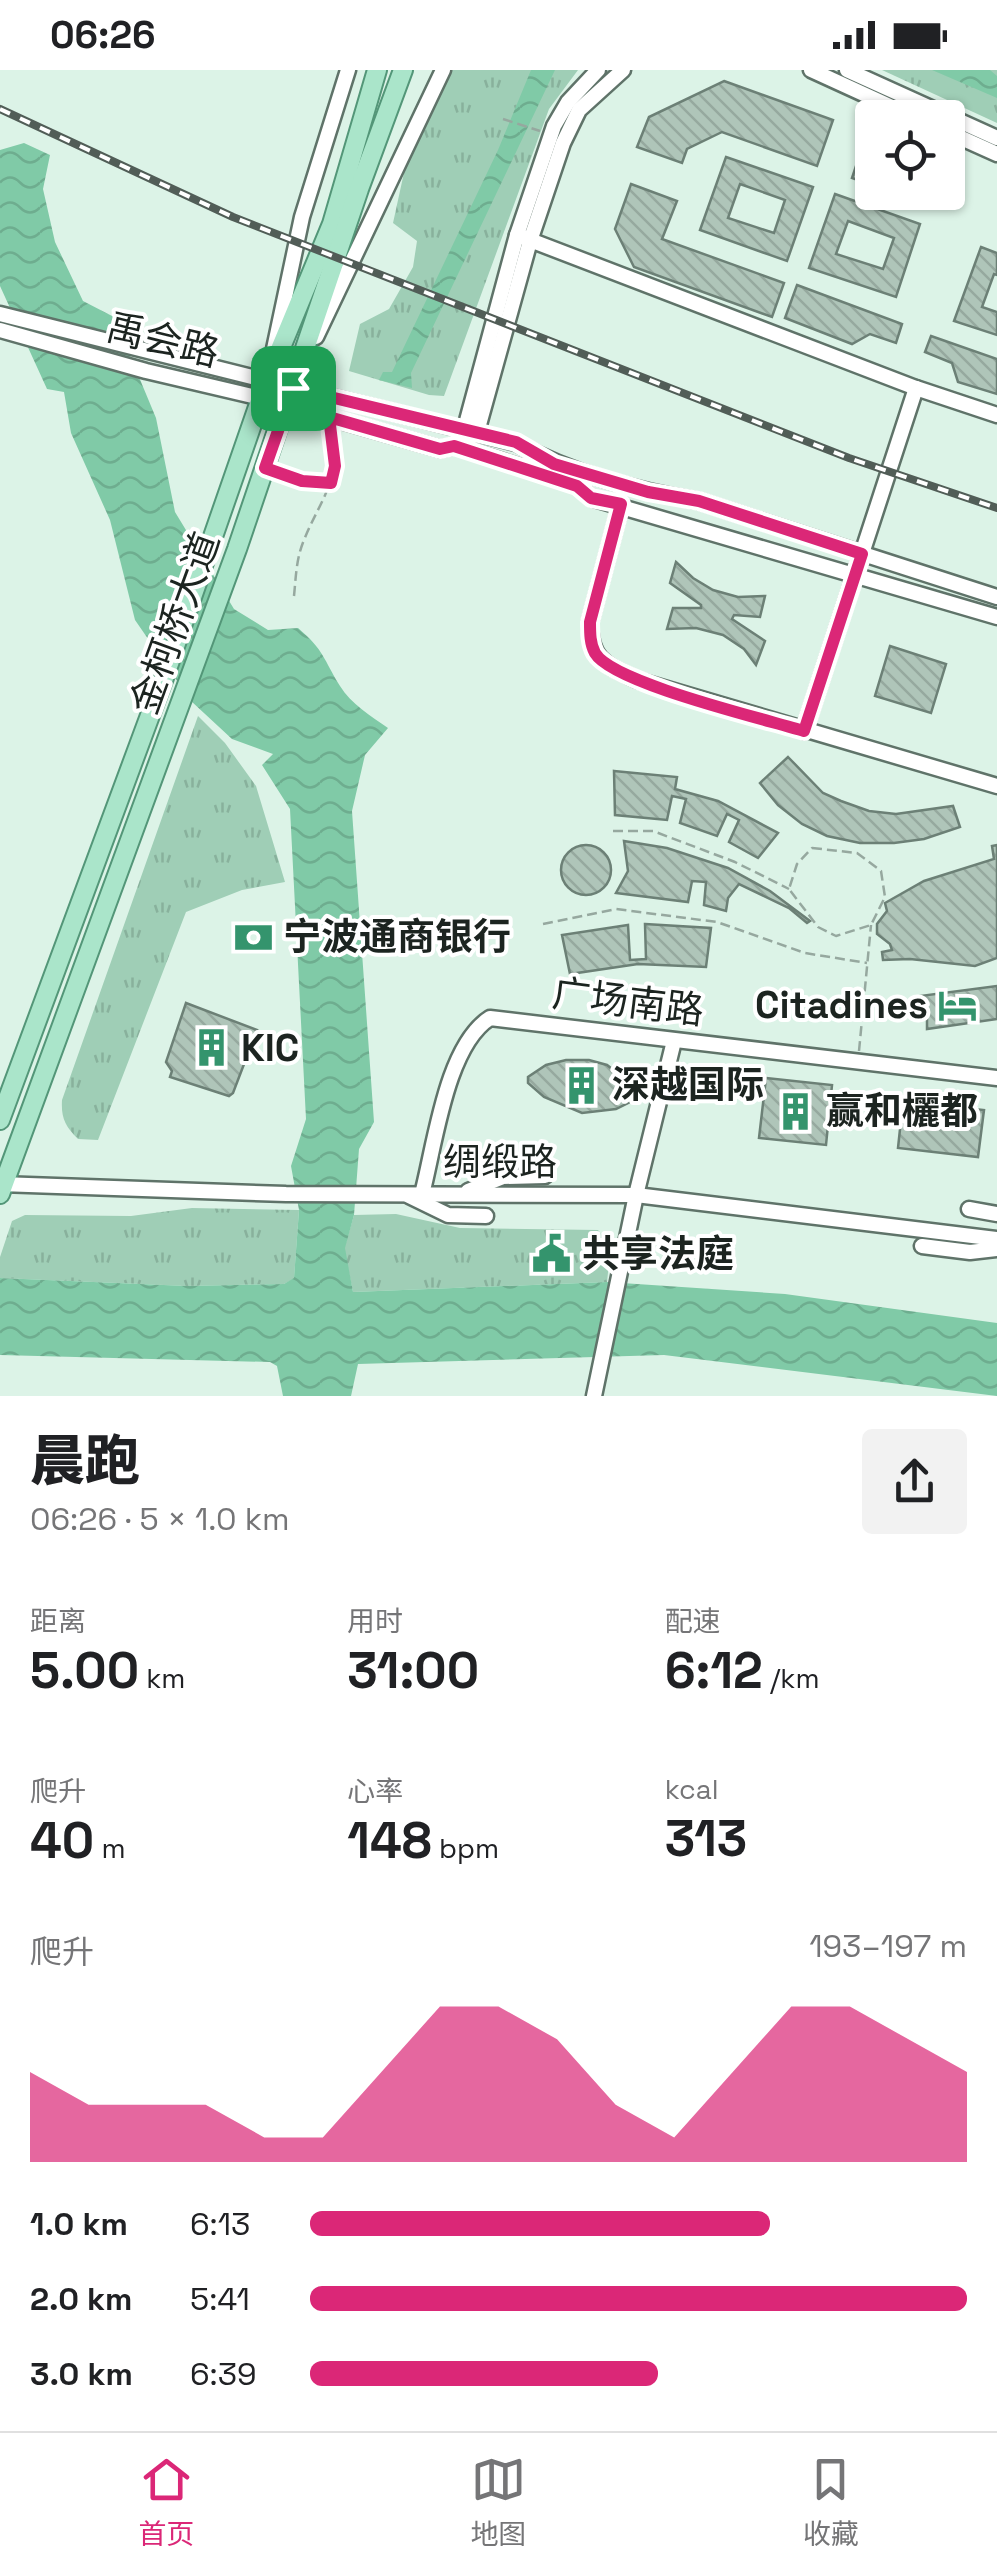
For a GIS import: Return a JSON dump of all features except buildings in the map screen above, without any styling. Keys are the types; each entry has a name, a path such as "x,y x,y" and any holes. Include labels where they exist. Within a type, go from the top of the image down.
{"main road":[{"name":"金柯桥大道","path":"0,1120 165,676 264,389 332,224 377,70"},
{"name":"金柯桥大道","path":"1,1187 237,548 403,70"}],"street":[{"path":"264,389 302,216 348,70"},
{"path":"290,396 443,70"},
{"path":"471,430 554,126 568,102 598,70"},
{"path":"524,238 580,110 622,70"},
{"path":"811,70 877,100"},
{"path":"846,70 997,138"},
{"path":"965,140 997,154"},
{"path":"524,238 916,388 997,415"},
{"name":"禹会路","path":"3,323 136,350 290,396 516,442 554,464 648,492 699,501 997,597"},
{"name":"禹会路","path":"3,323 146,371 264,389"},
{"path":"804,731 916,388"},
{"name":"禹会路","path":"290,396 329,417 440,449 454,446 577,486 591,498 997,618"},
{"path":"621,504 590,622 590,639 596,654 607,665 637,680 997,786"},
{"name":"广场南路","path":"422,1194 453,1073 477,1026 490,1018 997,1078"},
{"path":"594,1396 674,1040"},
{"path":"458,1194 503,1177 545,1176"},
{"name":"绸缎路","path":"1,1187 636,1196 997,1239"},
{"path":"404,1194 448,1214 486,1216"},
{"path":"970,1210 997,1214"},
{"path":"922,1246 970,1252 997,1249"}],"path":[{"path":"503,119 535,129"},
{"path":"294,596 304,537 331,483 335,466 329,417"},
{"path":"265,468 302,481 331,483"},
{"path":"614,831 653,831 735,862 789,889 818,927 836,936 871,924"},
{"path":"789,889 797,864 812,848 857,853 881,871 885,897 871,924 858,1062"},
{"path":"543,924 616,909 717,922 806,953 868,962"}],"green space":[{"path":"451,70 578,70 549,109 444,396 349,371 360,324 389,309 413,267 417,241 393,223 405,168"},
{"path":"882,70 997,70 997,123 965,108 965,100 947,100"},
{"path":"198,716 225,743 256,786 285,882 242,890 186,912 98,1140 78,1139 65,1121 62,1100"},
{"path":"192,1208 299,1210 294,1279 284,1284 187,1286 0,1278 0,1257 12,1221 25,1215 131,1216"},
{"path":"396,1214 460,1228 598,1230 608,1248 607,1282 353,1292 344,1249 354,1215"}],"water":[{"path":"531,70 555,70 411,373 412,388 379,380 383,372 392,372 498,150"},
{"path":"932,70 990,70 997,76 997,98"},
{"path":"24,143 50,155 43,189 55,242 83,301 114,317 156,418 175,512 234,609 268,630 298,628 319,649 350,698 388,728 365,755 352,811 374,1122 359,1149 354,1215 345,1248 353,1292 607,1282 785,1294 997,1323 997,1396 664,1355 358,1364 351,1396 283,1396 277,1366 270,1362 0,1355 0,1278 187,1286 284,1284 294,1278 299,1210 291,1166 306,1119 290,809 262,765 273,754 232,739 191,701 135,620 110,520 71,433 64,392 47,389 0,286 0,150"}],"railway":[{"path":"0,109 233,217 849,458 997,508"}],"place":[{"name":"宁波通商银行","path":"253,937"},
{"name":"Citadines","path":"958,1005"},
{"name":"KIC","path":"211,1048"},
{"name":"深越国际","path":"582,1085"},
{"name":"赢和欐都","path":"796,1111"},
{"name":"共享法庭","path":"552,1254"}],"route":[{"path":"293,388 516,442 554,464 648,492 699,501 862,554 804,731 637,680 607,665 596,654 590,639 590,622 621,504 591,498 577,486 454,446 440,449 329,417 335,466 331,483 302,481 265,468 293,388"}]}
